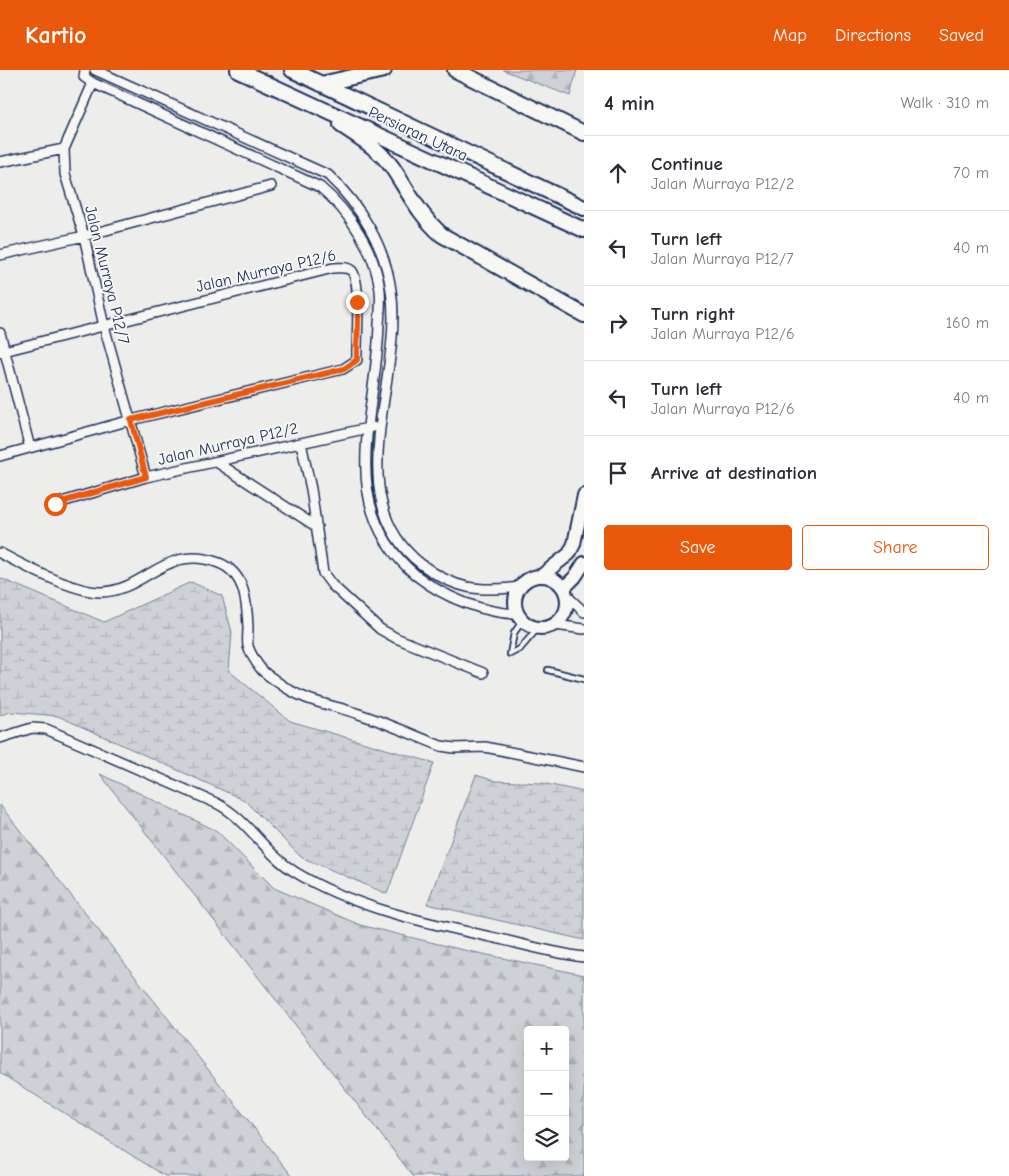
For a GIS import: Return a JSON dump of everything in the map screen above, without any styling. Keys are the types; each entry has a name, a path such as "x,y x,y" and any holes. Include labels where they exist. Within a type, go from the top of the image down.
{"main road":[{"name":"Persiaran Utara","path":"238,70 584,230"},
{"name":"Persiaran Utara","path":"292,70 584,208"},
{"path":"321,84 384,70"},
{"path":"455,70 584,133"},
{"path":"319,108 374,148 391,166 414,206 428,223 442,235 579,313 584,322"}],"street":[{"path":"86,70 84,77 93,83 320,187 345,212 373,260 380,291 379,341 365,455 367,496 375,524 393,554 428,584 450,596 496,614 521,617 538,628 555,625 584,629"},
{"path":"95,70 328,176 356,205 381,254 391,289 392,317 377,456 378,490 388,520 404,548 433,573 460,587 480,591 520,587"},
{"name":"Jalan Murraya P12/7","path":"93,83 64,149 65,174 84,236 104,326 146,477"},
{"path":"0,162 64,149"},
{"path":"0,255 84,236 272,186"},
{"name":"Jalan Murraya P12/6","path":"104,326 333,268 345,267 351,270 354,277 359,317 356,337 357,360 353,364 344,369 131,420"},
{"path":"2,351 104,326"},
{"path":"0,333 2,351 30,448"},
{"path":"0,456 131,420"},
{"name":"Jalan Murraya P12/2","path":"55,504 146,477 218,463 369,427 380,428"},
{"path":"301,443 317,527 323,573 332,585 366,618 396,638 483,673"},
{"path":"218,463 317,527"},
{"path":"521,617 515,600 520,587 529,579 541,576 569,554 574,544 584,495"},
{"path":"0,553 25,566 87,591 121,588 163,564 176,560 191,557 219,563 233,570 242,584 247,609 248,646 261,670 292,692 310,701 356,713 441,746 486,747 584,767"},
{"path":"555,625 567,609 565,592 584,563"},
{"path":"541,576 554,579 584,612"},
{"path":"0,738 32,728 46,729 216,803 238,817 273,856 293,871 354,901 432,924 584,957"}],"lane":[{"path":"521,617 514,632 510,654 520,649 538,628"},
{"path":"548,670 584,680"}],"green space":[{"path":"503,70 577,70 570,96"},
{"path":"0,578 104,622 191,582 222,596 232,632 229,671 290,721 434,763 387,894 301,857 244,800 58,716 11,712 0,715"},
{"path":"100,774 217,831 274,888 360,925 459,949 584,975 584,1176 413,1176"},
{"path":"476,775 495,781 542,783 584,792 584,940 427,904"},
{"path":"0,805 292,1176 165,1176 0,1073"}],"route":[{"path":"55,504 146,477 131,420 344,369 353,364 357,360 356,337 359,317 357,302"}]}
